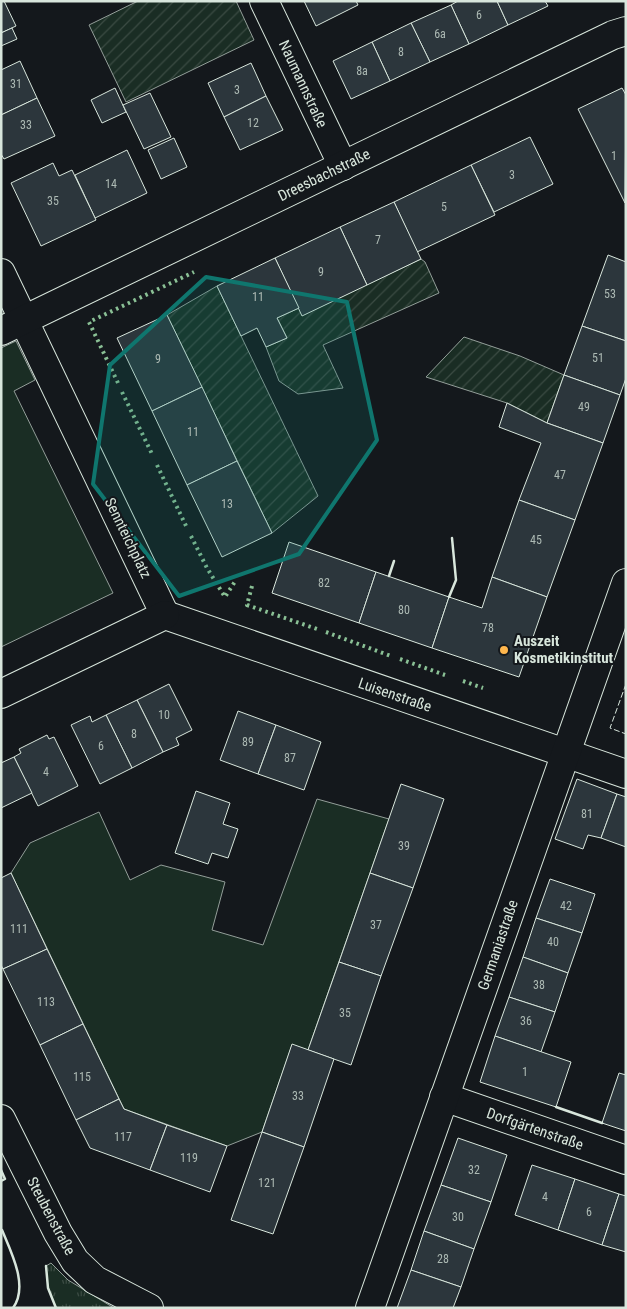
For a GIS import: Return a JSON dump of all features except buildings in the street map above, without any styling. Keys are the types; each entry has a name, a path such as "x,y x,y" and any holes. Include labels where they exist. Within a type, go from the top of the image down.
{"street":[{"name":"Naumannstraße","path":"264,1 343,166"},
{"name":"Dreesbachstraße","path":"12,326 613,35 626,31"},
{"name":"Sennteichplatz","path":"1,273 12,326 165,615"},
{"name":"Germaniastraße","path":"370,1308 626,583"},
{"path":"1,694 165,615"},
{"name":"Luisenstraße","path":"165,615 626,774"},
{"name":"Dorfgärtenstraße","path":"444,1097 626,1160"},
{"name":"Steubenstraße","path":"1,1118 58,1233 75,1261 95,1280 149,1308"}],"highlighted area":[{"path":"206,277 347,302 377,440 299,554 179,596 93,484 110,365"}],"green space":[{"path":"138,1 236,1 254,40 126,102 89,25"},
{"path":"421,259 425,262 439,293 323,345 343,388 298,394 279,381 266,347 287,338 277,318 299,308 302,315"},
{"path":"217,286 318,496 272,533 167,315"},
{"path":"464,337 520,356 564,375 547,423 507,403 426,377"},
{"path":"16,341 35,380 14,391 113,593 1,647 1,348"},
{"path":"317,799 389,819 308,1050 292,1045 262,1132 227,1146 124,1109 11,873 30,843 99,812 130,880 161,865 225,882 212,930 263,945"},
{"path":"51,1263 68,1280 114,1308 56,1308 48,1288 46,1266"}],"hedge":[{"path":"118,383 89,322 194,272"},
{"path":"122,392 153,456"},
{"path":"157,465 187,528"},
{"path":"191,536 207,568 225,597 236,580"},
{"path":"252,586 247,605 317,629"},
{"path":"326,632 391,656"},
{"path":"400,659 445,675"},
{"path":"463,681 483,688"}],"fence":[{"path":"626,684 610,728 626,734"}],"wall":[{"path":"449,597 456,580 452,538"},
{"path":"389,576 394,561"},
{"path":"556,1107 602,1123"},
{"path":"1,1170 5,1179 1,1181"},
{"path":"2,1230 14,1259 19,1279 19,1290 13,1308"},
{"path":"46,1266 48,1288 56,1308"}],"place":[{"name":"Auszeit Kosmetikinstitut","path":"504,650"}]}
